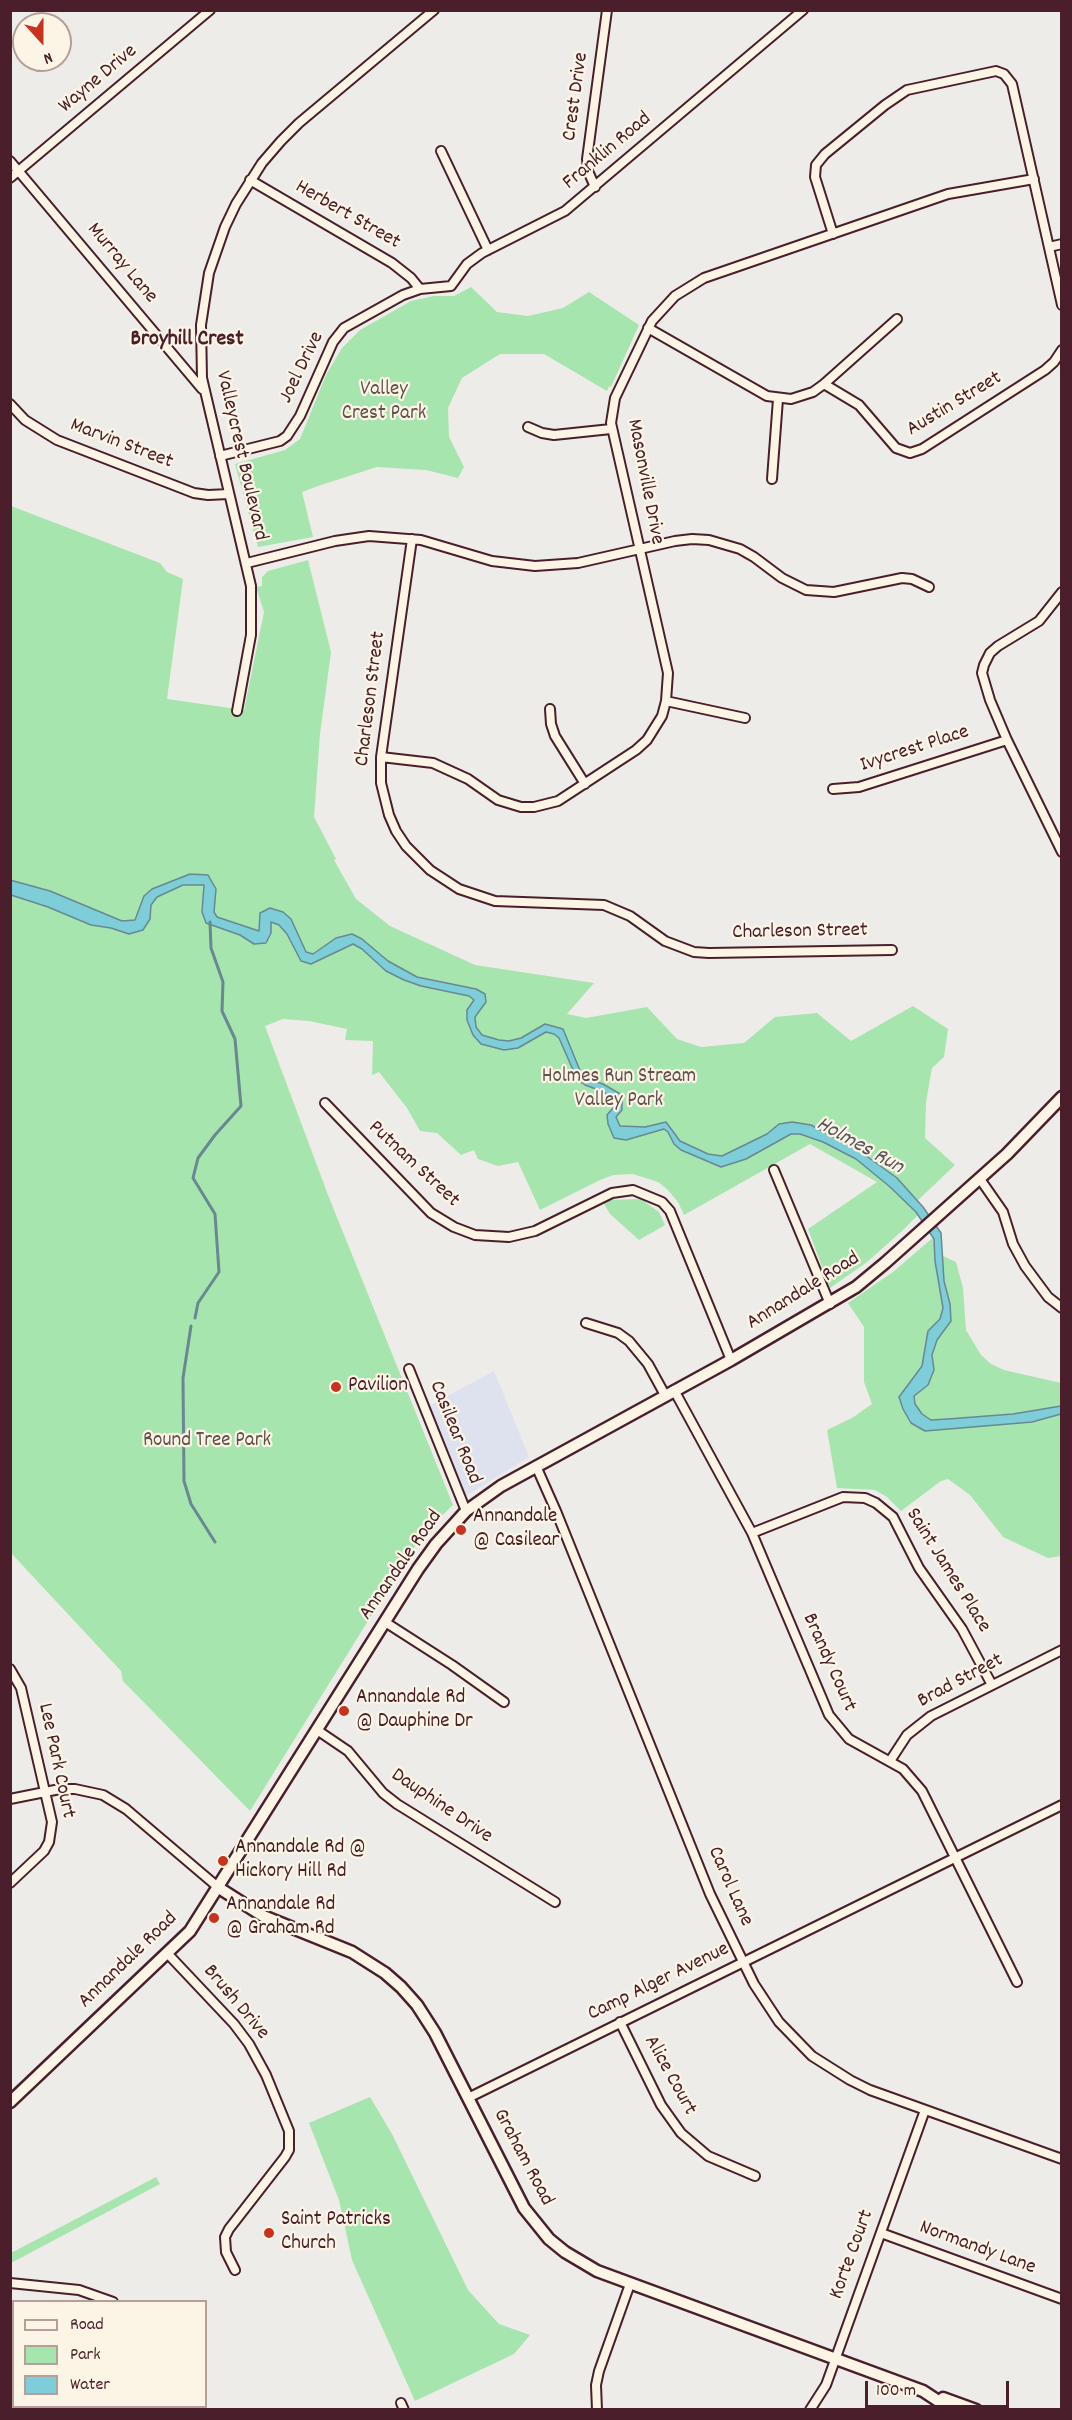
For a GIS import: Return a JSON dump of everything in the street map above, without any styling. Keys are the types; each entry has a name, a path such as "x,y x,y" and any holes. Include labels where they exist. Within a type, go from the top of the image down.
{"main road":[{"name":"Annandale Road","path":"10,2102 190,1931 435,1544 466,1511 501,1486 731,1360 856,1287 980,1179 1029,1133 1062,1097"},
{"name":"Graham Road","path":"219,1888 263,1916 352,1952 385,1973 401,1987 429,2022 513,2189 549,2239 581,2263 630,2284 923,2391 952,2409"},
{"path":"923,2391 976,2409"}],"street":[{"name":"Wayne Drive","path":"10,178 210,10"},
{"name":"Valleycrest Boulevard","path":"237,711 251,635 252,596 247,563 203,390 201,325 209,273 225,227 250,180 281,141 299,123 434,10"},
{"name":"Crest Drive","path":"595,187 588,171 587,159 607,10"},
{"name":"Franklin Road","path":"420,289 451,286 467,264 488,250 565,211 803,10"},
{"path":"833,234 815,179 816,165 825,154 896,96 915,88 990,71 1004,74 1012,84 1062,305"},
{"path":"441,152 488,250"},
{"name":"Murray Lane","path":"10,161 203,390"},
{"name":"Masonville Drive","path":"381,757 416,759 433,763 468,779 498,800 521,807 546,805 558,801 625,759 647,740 662,716 666,701 668,673 611,429 615,398 648,328 664,306 690,285 704,278 948,194 1034,179"},
{"name":"Herbert Street","path":"250,180 392,263 411,278 420,289"},
{"path":"1049,247 1062,244"},
{"name":"Joel Drive","path":"220,456 280,441 287,436 300,416 339,333 403,295 420,289"},
{"path":"648,328 755,391 778,399 802,396 824,384 897,319"},
{"name":"Austin Street","path":"824,384 859,405 896,448 910,453 922,449 1045,370 1062,350"},
{"path":"772,479 778,399"},
{"name":"Marvin Street","path":"10,404 25,420 57,440 194,493 229,494"},
{"path":"528,427 554,435 611,429"},
{"path":"247,563 350,538 412,539 492,561 535,566 578,563 692,540 725,543 754,557 795,586 821,592 850,590 902,578 912,579 929,587"},
{"name":"Charleson Street","path":"412,539 381,757 383,795 389,815 406,846 418,860 442,880 477,896 512,903 604,905 630,916 665,941 696,952 892,950"},
{"path":"1062,592 1039,621 990,653 984,665 983,682 1007,740 1062,852"},
{"path":"666,701 746,718"},
{"path":"550,709 555,736 585,784"},
{"name":"Ivycrest Place","path":"833,789 859,787 1007,740"},
{"name":"Putnam Street","path":"325,1103 431,1213 454,1227 475,1234 509,1237 536,1231 612,1193 633,1190 662,1202 670,1211 731,1360"},
{"path":"774,1170 830,1304"},
{"path":"980,1179 1003,1212 1013,1244 1025,1266 1048,1297 1062,1308"},
{"name":"Brandy Court","path":"586,1323 618,1333 630,1341 669,1393 752,1533 829,1715 849,1739 903,1769 922,1791 1017,1982"},
{"name":"Casilear Road","path":"409,1369 466,1511"},
{"name":"Carol Lane","path":"536,1466 702,1874 743,1961 778,2022 812,2056 850,2080 925,2110 1062,2159"},
{"name":"Saint James Place","path":"752,1533 843,1497 865,1498 876,1503 893,1517 919,1568 962,1629 992,1685"},
{"path":"385,1622 504,1702"},
{"name":"Brad Street","path":"890,1761 898,1745 917,1725 1062,1650"},
{"name":"Lee Park Court","path":"10,1669 21,1688 52,1822 49,1842 40,1854 10,1882"},
{"name":"Dauphine Drive","path":"317,1730 348,1751 379,1788 397,1804 555,1902"},
{"path":"10,1799 75,1789 103,1795 116,1802 219,1888"},
{"name":"Camp Alger Avenue","path":"468,2098 954,1856 1062,1805"},
{"name":"Brush Drive","path":"167,1953 234,2024 249,2044 269,2081 289,2131 289,2150 285,2157 225,2237 226,2252 235,2270"},
{"name":"Alice Court","path":"620,2022 661,2105 681,2133 708,2156 755,2176"},
{"name":"Korte Court","path":"810,2409 826,2385 925,2110"},
{"name":"Normandy Lane","path":"881,2233 1062,2299"},
{"path":"10,2283 79,2290 110,2300"},
{"path":"597,2409 596,2385 599,2371 630,2284"}],"shaded area":[{"path":"494,1371 529,1457 464,1497 429,1406"}],"green space":[{"name":"Valley Crest Park","path":"471,287 497,312 528,316 563,308 589,292 639,325 611,387 609,386 607,391 544,354 500,354 462,378 448,408 449,437 464,467 458,478 426,470 377,467 321,485 302,492 313,537 258,547 235,464 285,450 300,439 326,375 342,348 360,330 411,301 434,296 454,296"},
{"name":"Round Tree Park","path":"11,506 160,563 167,572 183,579 167,699 244,710 264,612 256,587 262,586 262,577 268,571 308,560 331,652 320,734 314,817 336,859 334,860 356,899 390,926 475,965 594,983 567,1014 586,1018 647,1007 677,1039 701,1047 744,1043 775,1017 817,1013 851,1041 913,1006 948,1029 944,1057 932,1068 926,1102 925,1138 955,1165 915,1203 919,1214 902,1231 867,1262 830,1288 808,1229 877,1182 810,1144 684,1215 678,1202 667,1189 658,1182 633,1174 613,1175 600,1180 540,1210 518,1162 498,1166 478,1159 474,1150 461,1155 437,1133 420,1131 407,1108 379,1072 372,1075 373,1041 345,1040 347,1029 309,1021 283,1019 265,1026 328,1195 453,1505 431,1526 412,1550 250,1811 123,1681 121,1671 11,1553"},
{"path":"641,1199 659,1212 665,1225 639,1240 610,1214 603,1202"},
{"path":"936,1235 939,1258 943,1256 956,1262 963,1288 966,1330 981,1355 991,1364 1004,1370 1061,1383 1061,1556 1048,1558 1003,1537 970,1495 948,1479 941,1481 901,1511 887,1497 875,1490 837,1488 827,1430 852,1418 872,1404 864,1382 864,1327 848,1303 893,1272"},
{"path":"370,2097 392,2134 468,2290 499,2324 530,2335 514,2354 415,2401 352,2260 339,2200 309,2123"},
{"path":"156,2177 160,2184 11,2263 11,2253"}],"water":[{"path":"190,874 208,875 216,889 214,912 217,917 259,931 260,913 270,908 283,912 291,919 306,952 313,954 336,938 352,934 362,939 388,961 417,977 476,989 485,994 486,1002 475,1017 476,1027 482,1035 509,1041 521,1038 545,1024 563,1029 581,1073 587,1079 603,1084 622,1095 622,1110 616,1117 620,1126 645,1127 666,1122 680,1141 708,1154 722,1156 767,1134 779,1124 792,1122 811,1125 858,1150 897,1178 923,1207 941,1233 944,1281 950,1304 951,1321 937,1340 932,1355 934,1370 928,1385 914,1396 915,1404 922,1414 931,1420 1013,1414 1061,1406 1061,1414 1032,1422 925,1431 911,1423 899,1397 922,1366 928,1331 940,1319 943,1308 935,1261 934,1239 916,1212 889,1186 856,1159 823,1142 800,1134 791,1134 746,1159 721,1167 681,1150 664,1129 626,1140 614,1138 607,1115 614,1107 614,1101 604,1092 585,1085 577,1079 559,1038 554,1034 546,1032 518,1048 504,1050 481,1044 473,1035 467,1020 467,1010 474,1000 469,996 404,980 386,971 362,949 353,944 311,964 301,961 287,934 279,925 271,922 271,933 266,943 254,944 240,935 206,923 202,912 204,885 183,885 157,897 151,905 150,919 143,930 129,934 91,925 11,895 10,880 50,891 122,921 135,920 144,896 152,889"}],"waterway":[{"path":"195,1318 198,1303 219,1272 215,1214 193,1178 198,1158 241,1106 235,1039 222,1011 223,982 211,948 210,922"},
{"path":"191,1326 183,1378 184,1481 191,1504 215,1542"}],"place":[{"name":"Pavilion","path":"336,1387"},
{"name":"Annandale @ Casilear","path":"461,1530"},
{"name":"Annandale Rd @ Dauphine Dr","path":"344,1711"},
{"name":"Annandale Rd @ Hickory Hill Rd","path":"223,1861"},
{"name":"Annandale Rd @ Graham Rd","path":"214,1918"},
{"name":"Saint Patricks Church","path":"269,2233"}],"district":[{"name":"Broyhill Crest","path":"187,341"}],"park label":[{"name":"Holmes Run Stream Valley Park","path":"619,1090"}],"water label":[{"name":"Holmes Run","path":"859,1147"}]}
